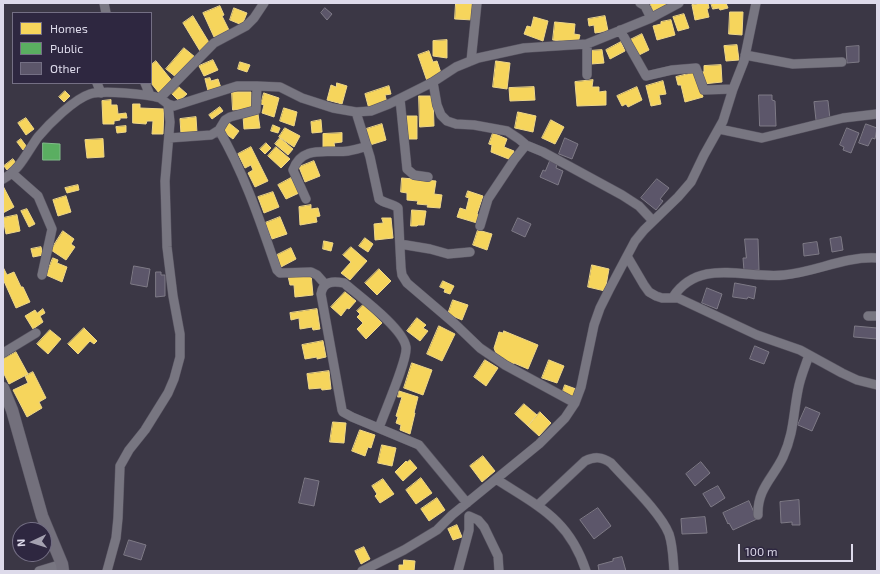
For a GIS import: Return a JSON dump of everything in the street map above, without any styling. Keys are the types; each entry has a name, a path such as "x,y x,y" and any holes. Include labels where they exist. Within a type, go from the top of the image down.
{"street":[{"path":"164,101 214,43 246,26 254,18 264,3"},
{"path":"471,61 478,3"},
{"path":"640,3 645,6 651,18"},
{"path":"3,179 12,174 39,137 68,107 80,98 90,94 150,95 174,106 237,86 257,86 280,88 302,98 333,108 356,112 371,111 400,99 434,82 456,67 471,61 500,52 524,48 586,44 651,18 679,3"},
{"path":"362,571 437,530 452,515 552,432 575,403 581,387 589,343 600,308 627,256 635,241 644,230 678,197 691,182 723,121 745,55 756,3"},
{"path":"620,30 646,76 672,70 696,68 704,90 733,89"},
{"path":"586,44 587,75"},
{"path":"745,55 793,64 842,62"},
{"path":"434,82 439,110 441,115 447,121 456,124 507,131 526,145 543,152 622,195 639,206 653,221"},
{"path":"97,84 101,93"},
{"path":"145,84 150,95"},
{"path":"169,138 211,135 219,130 225,120 230,117 256,110 257,86"},
{"path":"400,99 407,169 414,175 428,177"},
{"path":"106,568 116,538 120,466 129,450 145,430 168,393 174,379 180,357 180,334 173,296 167,247 165,181 170,122 164,101"},
{"path":"356,112 367,146 379,199 383,202 395,205 398,208 401,268 402,275 407,283 455,324 480,348 505,365 575,403"},
{"path":"718,129 762,138 843,118 877,114"},
{"path":"219,130 233,155 253,199 277,270 280,273 312,272 325,284"},
{"path":"480,226 488,199 526,145"},
{"path":"306,199 293,170 298,160 303,155 324,151 348,151 367,146"},
{"path":"12,174 38,196 52,229 42,275"},
{"path":"400,244 430,249 448,254 470,252"},
{"path":"627,256 649,292 656,296 685,301 740,328 795,348 856,380 877,385"},
{"path":"673,298 678,289 686,283 707,274 726,273 784,276 852,259 877,258"},
{"path":"379,428 405,357 405,344 395,327 344,283 331,282 325,284 322,289 322,294 343,412 352,417 419,445 467,503"},
{"path":"3,353 36,333"},
{"path":"758,515 758,505 762,492 782,458 789,440 794,420 798,391 809,355"},
{"path":"4,390 12,410 42,516 64,569 39,571"},
{"path":"538,505 585,462 592,458 599,457 605,459 611,463 656,512 664,523 672,546 674,571"},
{"path":"496,480 538,505 556,519 576,545 586,571"},
{"path":"458,571 469,530 469,516 478,520 484,527 498,556 499,571"}],"building: Homes":[{"path":"456,3 474,3 473,20 455,19"},
{"path":"650,3 674,3 675,4 653,11"},
{"path":"708,3 709,8 707,9 709,17 695,20 692,5"},
{"path":"711,3 726,3 728,8 720,10 719,8 713,9"},
{"path":"220,6 224,15 222,16 229,30 214,37 203,13"},
{"path":"234,8 247,13 242,25 230,20"},
{"path":"730,12 743,12 742,35 729,34"},
{"path":"684,14 689,28 678,31 673,17"},
{"path":"193,16 210,44 200,51 183,23"},
{"path":"605,16 608,31 595,33 594,25 589,26 588,19"},
{"path":"534,17 548,21 543,41 524,34 527,26 531,27"},
{"path":"671,20 675,35 657,40 653,26 661,24 661,22"},
{"path":"555,22 575,24 574,34 580,35 578,43 553,40"},
{"path":"642,34 649,50 637,56 630,40"},
{"path":"447,40 447,58 433,56 433,41"},
{"path":"621,42 625,51 610,59 606,50"},
{"path":"737,45 739,60 726,61 724,46"},
{"path":"184,48 195,57 177,78 166,69"},
{"path":"602,50 604,63 591,64 589,51"},
{"path":"429,51 433,62 437,61 442,76 427,81 418,55"},
{"path":"213,60 218,70 204,76 199,66"},
{"path":"156,61 173,82 159,93 152,84 152,64"},
{"path":"496,61 510,63 507,89 493,87"},
{"path":"240,62 250,65 247,72 238,69"},
{"path":"721,65 722,82 703,84 702,72 704,72 704,66"},
{"path":"696,72 703,97 685,102 681,85 678,85 676,77"},
{"path":"210,78 211,81 218,79 221,88 208,91 205,79"},
{"path":"593,80 592,87 599,87 599,92 606,91 606,105 577,106 575,82"},
{"path":"663,81 666,94 659,95 661,104 651,106 646,86"},
{"path":"337,83 347,86 342,104 327,100 331,85 336,87"},
{"path":"389,86 391,94 385,95 387,103 369,109 365,94"},
{"path":"179,87 187,94 179,101 172,94"},
{"path":"534,87 535,100 510,101 509,88"},
{"path":"637,87 642,100 628,107 626,104 622,106 617,96"},
{"path":"65,91 70,96 64,102 59,97"},
{"path":"232,92 251,92 251,109 233,110"},
{"path":"264,93 279,98 274,117 262,113 264,105 261,104"},
{"path":"419,96 433,96 434,126 420,127"},
{"path":"111,100 111,105 117,105 118,114 126,113 127,118 120,118 120,120 114,121 114,124 103,124 102,101"},
{"path":"133,104 140,104 140,108 164,109 163,134 152,134 153,121 147,121 146,124 133,123"},
{"path":"220,107 223,111 212,119 209,115"},
{"path":"284,108 297,112 294,126 280,121"},
{"path":"518,112 536,116 533,132 515,128"},
{"path":"258,114 260,128 244,129 243,116"},
{"path":"405,116 417,116 417,139 406,139"},
{"path":"196,117 197,133 181,134 180,119"},
{"path":"26,118 34,129 26,135 18,123"},
{"path":"321,120 322,132 312,133 311,122"},
{"path":"551,120 564,127 555,144 542,138"},
{"path":"229,123 239,131 233,139 222,131"},
{"path":"382,124 386,140 370,145 366,129"},
{"path":"273,125 280,128 278,133 271,131"},
{"path":"126,126 126,132 117,133 116,127"},
{"path":"285,128 300,136 294,147 279,137"},
{"path":"342,133 342,142 334,143 335,148 323,148 323,134"},
{"path":"493,133 507,139 504,147 514,151 511,160 491,152 492,145 489,144"},
{"path":"280,138 293,149 288,155 275,144"},
{"path":"21,139 27,147 23,150 17,142"},
{"path":"103,139 104,157 87,158 85,140"},
{"path":"266,143 271,148 265,154 260,149"},
{"path":"251,147 268,181 255,187 248,173 253,170 251,165 245,168 238,154"},
{"path":"276,147 290,159 281,168 268,156"},
{"path":"13,159 16,163 7,170 4,166"},
{"path":"314,161 320,176 305,182 299,167"},
{"path":"291,178 299,193 286,199 278,185"},
{"path":"402,178 436,181 434,194 442,195 440,208 427,207 428,205 417,204 418,201 407,200 407,193 401,192"},
{"path":"78,185 79,190 67,193 65,188"},
{"path":"3,186 14,207 3,213"},
{"path":"468,191 483,196 477,214 479,215 477,223 457,217 460,208 466,210 469,198 466,197"},
{"path":"273,192 279,207 264,213 258,197"},
{"path":"66,196 71,212 58,216 53,200"},
{"path":"311,205 311,209 318,208 320,216 316,217 317,222 300,225 299,207"},
{"path":"27,209 35,224 29,227 21,211"},
{"path":"412,210 426,211 424,225 411,226"},
{"path":"17,215 20,231 6,234 3,218"},
{"path":"280,217 287,234 272,239 265,223"},
{"path":"382,218 391,218 393,238 375,240 374,224 383,223"},
{"path":"478,230 492,234 487,250 473,245"},
{"path":"63,231 74,239 71,244 75,247 66,260 51,250"},
{"path":"365,238 373,244 368,252 359,246"},
{"path":"324,241 333,243 331,251 323,249"},
{"path":"41,247 43,255 33,257 31,249"},
{"path":"351,247 367,261 350,280 341,273 351,262 343,255"},
{"path":"291,248 296,259 281,267 275,256"},
{"path":"53,258 58,260 57,263 67,267 62,282 46,275"},
{"path":"592,265 609,269 605,291 588,287"},
{"path":"4,269 7,275 14,272 30,302 16,308 3,279"},
{"path":"379,269 391,281 377,295 365,283"},
{"path":"311,274 313,295 295,297 294,285 290,285 288,276"},
{"path":"443,281 454,286 450,294 444,292 445,289 440,287"},
{"path":"345,292 356,301 349,309 347,308 341,316 331,307"},
{"path":"453,300 468,305 462,320 448,314"},
{"path":"364,304 382,323 366,339 357,329 363,323 357,317 360,314 357,311"},
{"path":"43,309 45,313 40,316 43,322 33,329 25,316 35,310 37,313"},
{"path":"317,309 320,329 313,330 312,327 300,329 299,318 291,320 290,313"},
{"path":"417,318 426,325 423,328 428,331 420,341 407,331"},
{"path":"439,326 455,334 442,361 427,354"},
{"path":"84,328 97,341 94,344 90,341 78,354 68,344"},
{"path":"50,330 61,339 48,354 37,344"},
{"path":"504,331 538,345 528,369 514,363 513,365 504,361 504,358 497,356 494,348 499,332 503,333"},
{"path":"323,341 326,357 305,359 302,345"},
{"path":"16,352 28,374 9,384 3,372 3,359"},
{"path":"485,360 498,368 486,386 474,377"},
{"path":"549,360 564,366 557,383 542,378"},
{"path":"412,363 432,370 423,395 404,388"},
{"path":"329,371 331,389 309,389 307,374"},
{"path":"33,372 46,398 39,402 42,408 27,417 13,390 28,383 25,376"},
{"path":"565,385 576,389 573,398 562,394"},
{"path":"399,391 418,397 410,434 400,430 401,425 396,423 398,417 396,416 402,397 398,397"},
{"path":"524,404 537,415 528,426 515,414"},
{"path":"540,412 551,423 539,436 528,426"},
{"path":"333,422 346,423 344,443 330,442"},
{"path":"360,430 375,435 371,448 368,447 365,456 352,451"},
{"path":"382,445 396,448 392,466 378,463"},
{"path":"483,456 495,471 482,482 470,466"},
{"path":"410,460 417,468 403,481 395,472 406,461 407,462"},
{"path":"421,478 432,493 416,504 406,490"},
{"path":"383,479 394,494 380,503 375,496 377,494 372,486"},
{"path":"437,498 445,510 429,521 421,509"},
{"path":"457,525 462,537 453,540 448,529"},
{"path":"364,547 370,559 361,564 355,551"},
{"path":"404,560 415,561 414,571 399,571 399,565 403,565"}],"building: Public":[{"path":"43,143 60,144 60,160 43,160"}],"building: Other":[{"path":"325,8 332,14 327,20 321,13"},
{"path":"859,46 859,62 847,63 846,47"},
{"path":"759,95 772,95 772,100 775,101 776,126 760,126"},
{"path":"828,101 830,119 816,120 814,102"},
{"path":"866,124 877,128 875,139 872,138 868,146 859,143"},
{"path":"847,128 859,133 851,153 843,150 844,147 840,145"},
{"path":"565,138 578,144 572,159 559,154"},
{"path":"550,161 557,164 556,168 563,171 558,185 540,177"},
{"path":"657,179 669,188 660,199 663,201 656,210 641,198"},
{"path":"518,218 531,224 525,237 512,231"},
{"path":"841,237 843,250 832,252 830,239"},
{"path":"745,239 758,239 759,270 744,271 743,258 746,258"},
{"path":"817,242 819,254 804,256 803,244"},
{"path":"134,266 150,269 147,287 131,284"},
{"path":"156,272 161,272 161,275 165,275 165,296 156,297"},
{"path":"735,283 756,287 754,299 748,297 747,299 733,297"},
{"path":"707,288 722,294 717,309 702,303"},
{"path":"855,326 877,328 877,339 854,337"},
{"path":"755,346 769,352 764,364 750,359"},
{"path":"806,407 820,413 812,431 798,425"},
{"path":"701,462 710,473 695,486 686,474"},
{"path":"305,478 319,481 314,506 299,503"},
{"path":"718,486 725,498 711,507 703,494"},
{"path":"799,500 800,525 792,525 792,522 781,523 780,502"},
{"path":"749,501 757,519 733,530 729,523 728,524 723,513"},
{"path":"598,508 611,526 594,539 580,520"},
{"path":"705,517 707,533 682,534 681,519"},
{"path":"129,540 146,545 141,560 124,555"},
{"path":"622,557 626,571 599,571 598,565"}]}
